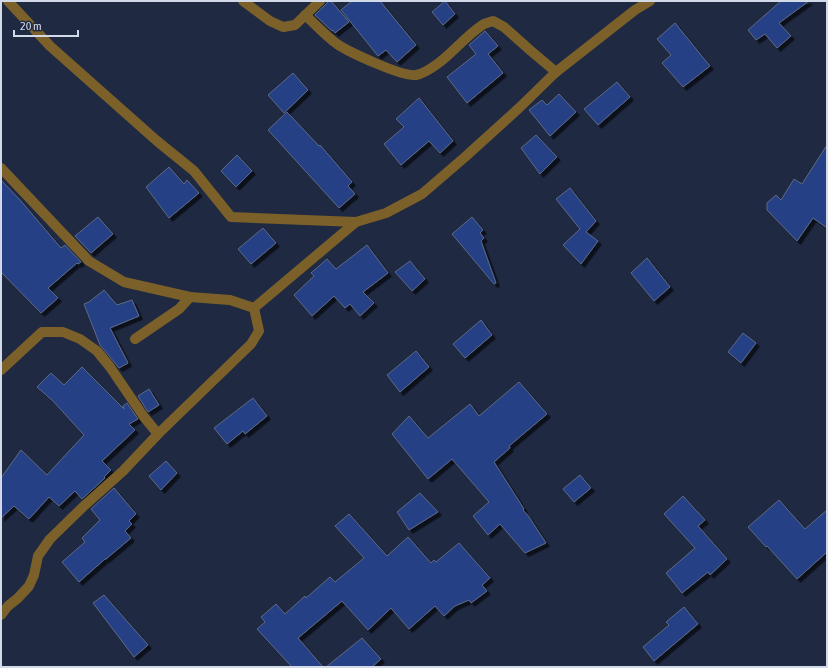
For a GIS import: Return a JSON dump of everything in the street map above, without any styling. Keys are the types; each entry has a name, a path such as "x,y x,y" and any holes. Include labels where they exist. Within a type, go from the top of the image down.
{"street":[{"path":"8,1 50,46 157,141 194,171 231,217 356,222 386,213 422,194 519,108 556,72 635,10 650,1"},
{"path":"243,1 270,21 282,26 295,25 320,1"},
{"path":"305,15 337,44 366,59 404,74 416,75 427,71 440,62 485,23 493,21 504,27 556,72"},
{"path":"1,168 89,260 124,282 190,297 230,300 254,308"},
{"path":"254,308 356,222"},
{"path":"135,339 179,310 190,297"},
{"path":"1,615 8,606 29,586 34,574 38,556 50,539 123,471 158,434 251,344 259,332 254,308"},
{"path":"1,370 42,332 63,332 80,339 97,351 110,367 144,417 158,434"}],"building":[{"path":"329,1 331,1 349,22 335,33 315,15"},
{"path":"352,1 380,1 416,45 397,62 386,50 378,56 341,10"},
{"path":"445,1 455,14 443,25 432,12"},
{"path":"781,1 809,1 779,23 791,36 777,48 765,34 756,40 748,30"},
{"path":"675,23 710,66 683,87 662,63 671,55 657,39"},
{"path":"485,31 498,46 488,54 503,73 467,103 447,77 476,54 469,45"},
{"path":"293,73 308,90 284,113 268,95"},
{"path":"617,82 630,97 598,125 584,109"},
{"path":"559,94 576,112 550,136 529,110 542,100 547,105"},
{"path":"419,98 453,141 440,153 429,141 401,165 384,144 404,127 396,119"},
{"path":"287,112 319,146 320,145 352,182 348,186 355,194 339,208 268,130"},
{"path":"536,135 557,157 540,174 521,148"},
{"path":"827,145 827,228 813,218 797,241 767,210 767,203 776,195 781,200 794,179 802,184"},
{"path":"237,155 252,171 236,187 221,171"},
{"path":"169,167 184,184 187,180 199,193 169,218 146,187"},
{"path":"1,180 61,248 65,245 81,262 78,264 77,263 48,288 58,298 41,313 1,272"},
{"path":"570,188 596,221 586,232 598,241 581,264 563,245 580,229 556,199"},
{"path":"98,217 113,234 91,253 75,236"},
{"path":"472,217 483,230 480,233 484,238 481,241 496,283 494,284 452,234"},
{"path":"263,228 276,243 251,264 238,249"},
{"path":"367,245 388,273 363,292 374,303 360,316 350,304 345,308 334,296 312,316 294,295 314,276 311,273 327,259 336,269"},
{"path":"647,258 670,287 654,301 631,273"},
{"path":"410,261 425,279 412,291 395,272"},
{"path":"104,290 117,305 132,300 139,316 110,328 128,363 119,368 100,345 84,304 89,302"},
{"path":"481,320 492,335 465,358 453,344"},
{"path":"743,333 756,343 741,363 728,352"},
{"path":"416,351 429,367 400,392 387,375"},
{"path":"82,367 124,409 123,406 127,403 138,419 129,424 135,430 102,461 111,470 104,477 105,478 82,499 75,491 59,506 49,497 29,519 14,506 1,518 1,478 21,450 47,475 84,435 53,401 37,387 51,373 64,385"},
{"path":"519,382 547,414 509,446 510,448 494,462 524,509 523,510 546,543 525,553 500,524 488,535 473,516 489,502 452,459 428,479 392,434 409,416 428,438 470,404 479,416"},
{"path":"149,389 159,405 148,412 138,396"},
{"path":"253,398 267,416 245,434 243,431 227,444 214,428"},
{"path":"166,461 177,473 161,490 149,476"},
{"path":"580,475 591,488 574,502 563,489"},
{"path":"114,488 136,514 129,521 132,524 125,531 131,538 79,582 62,562 85,542 82,538 100,520 91,509"},
{"path":"420,493 438,512 409,530 397,512"},
{"path":"683,496 705,520 698,526 727,559 710,575 708,572 682,593 666,573 695,548 664,514"},
{"path":"779,500 805,529 827,510 827,552 797,579 748,527"},
{"path":"349,514 387,556 408,537 431,563 434,560 436,562 459,543 490,578 482,585 487,591 471,603 469,600 455,606 444,616 435,606 409,629 391,608 368,630 342,601 298,638 323,667 292,667 257,629 265,622 261,617 276,604 285,614 305,596 306,598 330,577 335,582 364,558 335,526"},
{"path":"104,595 148,645 134,657 93,603"},
{"path":"684,607 698,624 654,661 643,647 669,625 666,622"},
{"path":"362,638 381,659 372,667 326,667"}]}
